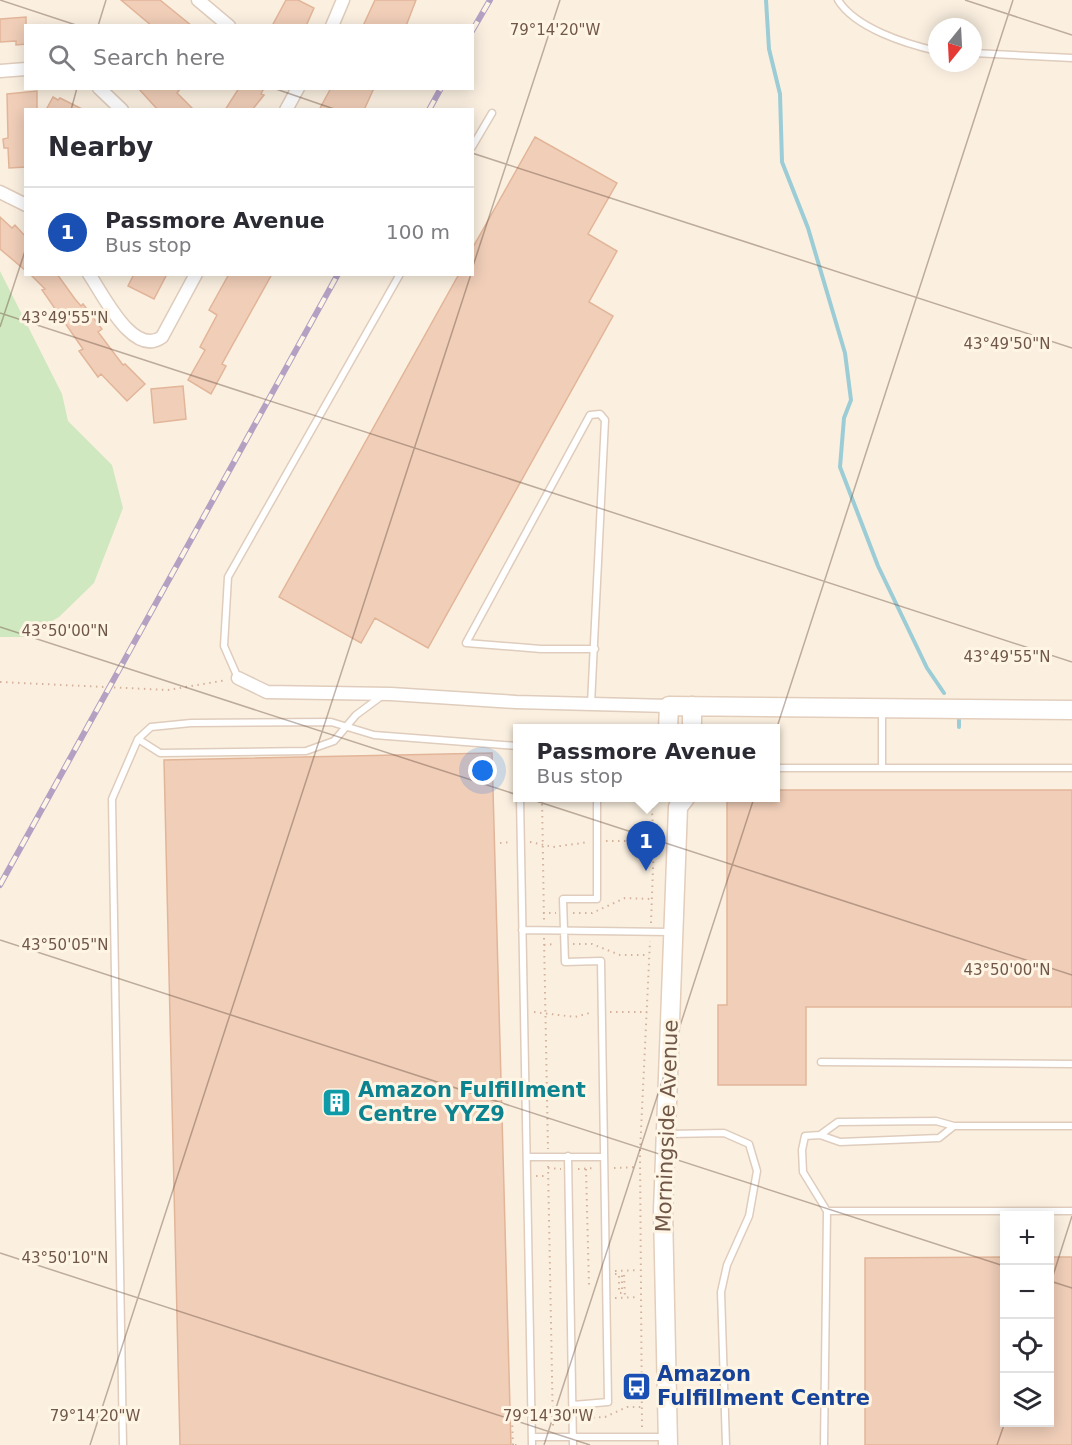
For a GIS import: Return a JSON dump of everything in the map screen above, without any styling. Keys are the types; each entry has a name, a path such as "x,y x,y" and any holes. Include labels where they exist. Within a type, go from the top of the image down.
{"main road":[{"path":"669,724 669,706 1072,710"},
{"path":"692,706 692,724"},
{"name":"Morningside Avenue","path":"668,1441 663,1221 678,802"}],"street":[{"path":"198,0 227,24"},
{"path":"333,24 343,0"},
{"path":"0,71 24,69"},
{"path":"101,90 120,108"},
{"path":"287,108 297,90"},
{"path":"0,192 24,204"},
{"path":"90,276 126,329 138,338 155,342 162,336 195,276"},
{"path":"238,678 267,692 385,694 669,706"}],"lane":[{"path":"838,0 844,12 899,42 928,49"},
{"path":"982,53 1072,58"},
{"path":"474,144 492,113"},
{"path":"238,678 224,646 228,577 399,276"},
{"path":"591,704 595,649 605,420 600,414 590,415 466,643 541,649 595,649"},
{"path":"138,739 160,753 306,751 334,741 356,715 385,694"},
{"path":"882,707 882,768"},
{"path":"123,1445 112,800 138,739 151,728 191,723 332,722 374,735 513,746"},
{"path":"780,768 1072,768"},
{"path":"519,802 532,1445"},
{"path":"573,1405 608,1402 601,961 565,962 563,899 597,899 597,802"},
{"path":"522,930 674,932"},
{"path":"821,1062 1072,1064"},
{"path":"820,1135 838,1122 936,1121 954,1126 1072,1126"},
{"path":"824,1445 827,1211 803,1172 802,1150 805,1136 820,1135 840,1142 939,1138 954,1126"},
{"path":"665,1134 724,1133 749,1144 757,1171 749,1216 727,1265 721,1292 726,1445"},
{"path":"568,1156 573,1445"},
{"path":"527,1157 604,1156"},
{"path":"827,1211 1072,1211"},
{"path":"532,1437 642,1437 668,1441"}],"path":[{"path":"0,681 168,690 238,678"},
{"path":"542,802 553,1437"},
{"path":"642,1437 639,1297 640,1152 654,841 651,802"},
{"path":"500,843 520,842 571,846 597,841 654,841"},
{"path":"544,945 592,944 620,955 649,955"},
{"path":"524,1011 575,1017 602,1012 646,1012"},
{"path":"586,1169 589,1286"},
{"path":"527,1176 549,1176"},
{"path":"618,1271 639,1270"},
{"path":"606,1275 619,1274 619,1293 622,1293 622,1274 624,1274 625,1298"},
{"path":"619,1298 639,1297"},
{"path":"520,1445 514,1445 512,1419 522,1414 532,1414"}],"green space":[{"path":"0,271 62,394 68,421 112,465 123,508 94,583 59,617 24,637 0,637"}],"building":[{"path":"121,0 160,0 190,24 150,24"},
{"path":"286,0 298,0 314,8 307,24 273,24"},
{"path":"375,0 416,0 407,24 364,24"},
{"path":"26,17 24,44 16,45 16,41 0,42 0,19"},
{"path":"140,90 179,90 177,93 192,108 156,108"},
{"path":"238,90 263,90 261,94 264,95 254,108 226,108"},
{"path":"330,90 373,90 365,108 320,108"},
{"path":"37,91 37,108 24,108 24,167 9,168 8,148 4,148 3,139 8,138 7,94"},
{"path":"53,97 80,108 47,108"},
{"path":"535,137 617,183 588,234 617,251 589,302 613,316 428,648 375,618 361,643 279,597 458,276 474,276 474,245"},
{"path":"0,217 12,228 15,225 24,235 24,269 0,249"},
{"path":"32,276 58,276 75,299 81,306 83,304 102,329 98,332 123,365 125,364 145,384 127,401 101,374 98,377 79,351 83,349 42,290 45,289"},
{"path":"133,276 166,276 154,299 128,286"},
{"path":"228,276 271,276 222,364 226,366 211,394 188,380 205,350 200,347 217,315 209,310"},
{"path":"183,386 186,419 154,423 151,389"},
{"name":"Amazon Fulfillment Centre YYZ9","path":"492,753 511,1445 180,1445 164,760"},
{"path":"780,790 1072,790 1072,1007 806,1007 806,1085 718,1085 718,1005 727,1005 727,802 780,802"},
{"path":"1000,1257 1000,1427 1054,1427 1054,1257 1072,1257 1072,1445 865,1445 865,1258"}],"waterway":[{"path":"766,0 769,49 780,94 782,162 808,228 845,353 851,400 844,418 840,467 878,566 927,668 944,693"},
{"path":"959,716 959,727"}],"railway":[{"path":"474,28 490,0"},
{"path":"430,108 440,90"},
{"path":"0,885 337,276"}],"place":[{"name":"Passmore Avenue","path":"646,871"},
{"name":"Amazon Fulfillment Centre YYZ9","path":"337,1102"},
{"name":"Amazon Fulfillment Centre","path":"636,1386"}]}
